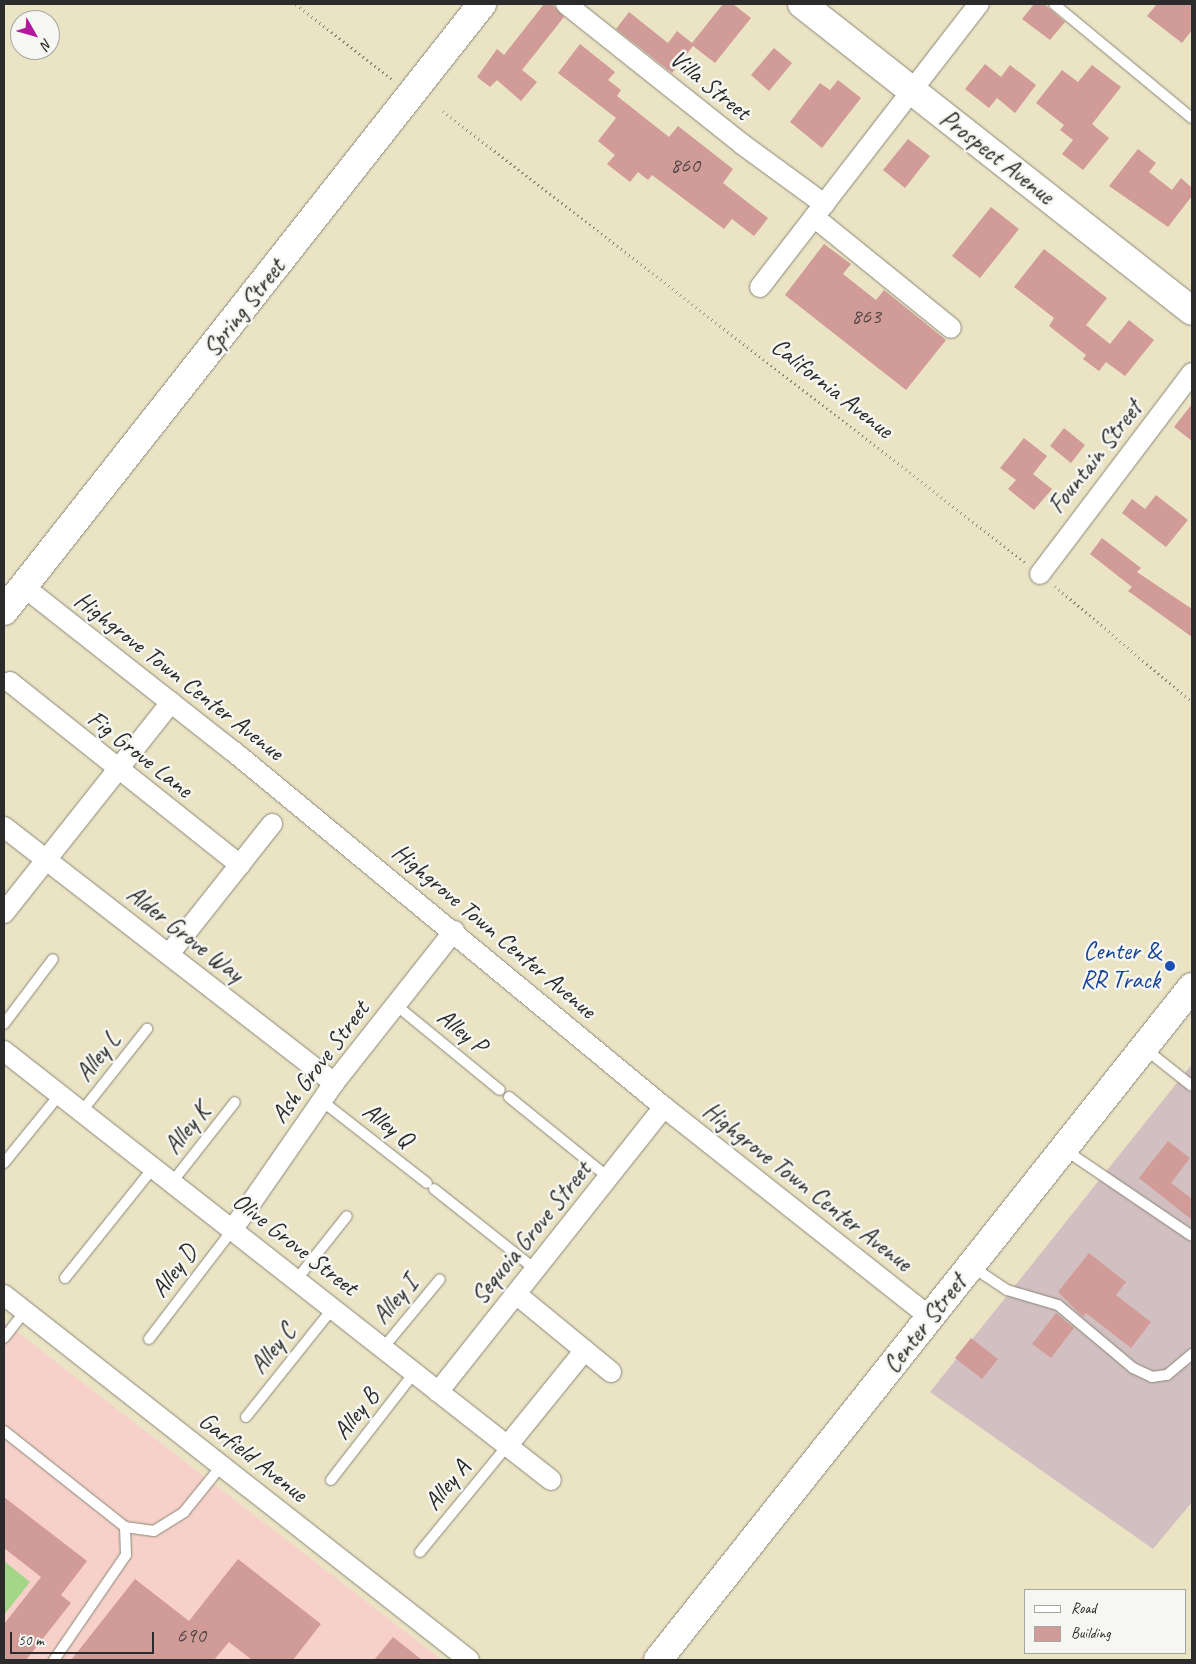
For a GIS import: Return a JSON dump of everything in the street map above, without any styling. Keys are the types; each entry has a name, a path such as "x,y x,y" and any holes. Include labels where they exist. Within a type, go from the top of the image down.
{"street":[{"name":"Spring Street","path":"4,611 413,95 482,4"},
{"name":"Villa Street","path":"566,4 742,144 951,328"},
{"name":"Prospect Avenue","path":"802,4 1192,311"},
{"path":"760,287 979,4"},
{"name":"Fountain Street","path":"1040,574 1192,373"},
{"name":"Highgrove Town Center Avenue","path":"23,586 171,702 454,931 664,1107 930,1317"},
{"name":"Fig Grove Lane","path":"10,682 116,769 240,864"},
{"path":"4,913 116,769 171,702"},
{"path":"169,954 272,824"},
{"name":"Alder Grove Way","path":"4,827 334,1083"},
{"name":"Ash Grove Street","path":"234,1229 334,1083 454,931"},
{"name":"Center Street","path":"658,1660 1192,987"},
{"name":"Olive Grove Street","path":"4,1052 234,1229 551,1480"},
{"name":"Sequoia Grove Street","path":"438,1392 664,1107"},
{"path":"516,1294 611,1372"},
{"name":"Garfield Avenue","path":"4,1295 469,1660"},
{"path":"508,1445 585,1350"}],"lane":[{"path":"1054,4 1192,118"},
{"path":"4,1024 53,959"},
{"name":"Alley P","path":"396,1005 608,1178"},
{"name":"Alley L","path":"82,1111 147,1029"},
{"path":"1144,1048 1192,1086"},
{"path":"4,1163 60,1094"},
{"name":"Alley Q","path":"322,1101 535,1269"},
{"name":"Alley K","path":"173,1182 236,1102"},
{"path":"1064,1149 1108,1182 1192,1236"},
{"path":"65,1278 154,1167"},
{"path":"297,1279 347,1216"},
{"name":"Alley D","path":"149,1339 234,1229"},
{"path":"971,1266 1007,1290 1058,1305 1133,1368 1152,1377 1167,1375 1192,1354"},
{"name":"Alley I","path":"383,1348 440,1279"},
{"name":"Alley C","path":"246,1416 333,1308"},
{"path":"4,1338 24,1312"},
{"name":"Alley B","path":"331,1480 414,1373"},
{"path":"4,1432 125,1527 154,1531 177,1516 222,1465"},
{"name":"Alley A","path":"420,1552 508,1445"},
{"path":"54,1660 126,1555 125,1527"}],"path":[{"path":"296,4 413,95"},
{"name":"California Avenue","path":"443,111 1040,574 1192,702"}],"shaded area":[{"path":"1192,1064 1192,1502 1153,1549 930,1392"},
{"path":"4,1322 442,1660 4,1660"}],"green space":[{"path":"4,1561 30,1582 4,1615"}],"building":[{"path":"544,4 552,4 564,17 522,70 537,82 521,101 497,80 490,87 477,77 497,49 504,55"},
{"path":"723,4 733,4 751,18 715,63 693,46 672,73 616,29 629,12 668,43 677,31 692,43"},
{"path":"1034,4 1044,4 1065,22 1050,40 1022,19"},
{"path":"1157,4 1192,4 1192,30 1182,43 1147,16"},
{"path":"580,44 615,72 608,80 621,90 617,96 669,137 678,126 733,169 723,183 768,218 754,236 732,219 724,229 652,175 648,180 638,172 630,182 607,164 615,155 598,141 616,118 558,73"},
{"path":"774,48 792,63 769,91 751,75"},
{"path":"985,64 1001,77 1010,65 1036,85 1015,113 997,98 989,108 965,89"},
{"path":"1092,65 1121,87 1092,124 1109,138 1083,170 1062,154 1073,140 1060,130 1064,125 1036,103 1062,70 1078,82"},
{"path":"838,80 861,98 822,148 790,122 820,83 830,90"},
{"path":"908,139 930,156 905,188 883,170"},
{"path":"1138,149 1156,163 1149,172 1172,190 1181,178 1192,188 1192,196 1168,227 1109,186"},
{"path":"991,207 1019,229 980,278 952,256"},
{"path":"824,244 851,264 843,274 876,300 884,290 946,340 906,390 785,295"},
{"path":"1044,249 1107,298 1086,325 1110,344 1129,320 1154,340 1125,376 1106,362 1099,371 1083,359 1086,355 1049,326 1054,318 1014,287"},
{"path":"1192,404 1192,441 1174,427"},
{"path":"1064,428 1085,445 1071,463 1050,446"},
{"path":"1024,438 1047,456 1033,474 1052,489 1034,510 1008,489 1016,480 1000,468"},
{"path":"1156,495 1188,520 1166,547 1122,513 1132,499 1145,509"},
{"path":"1102,538 1141,568 1137,572 1192,609 1192,637 1128,591 1132,587 1090,554"},
{"path":"1168,1141 1190,1158 1171,1183 1192,1199 1192,1220 1139,1178"},
{"path":"1089,1253 1126,1282 1116,1295 1151,1322 1131,1348 1086,1313 1083,1317 1058,1292"},
{"path":"1056,1313 1074,1328 1051,1358 1032,1344"},
{"path":"971,1338 998,1359 982,1379 955,1358"},
{"path":"4,1497 87,1561 61,1595 71,1603 26,1660 4,1660 4,1624 41,1577 4,1548"},
{"path":"238,1559 321,1624 293,1660 252,1660 229,1642 214,1660 71,1660 135,1579 189,1621"},
{"path":"393,1637 422,1660 374,1660"}],"place":[{"name":"Center & RR Track","path":"1170,966"}]}
